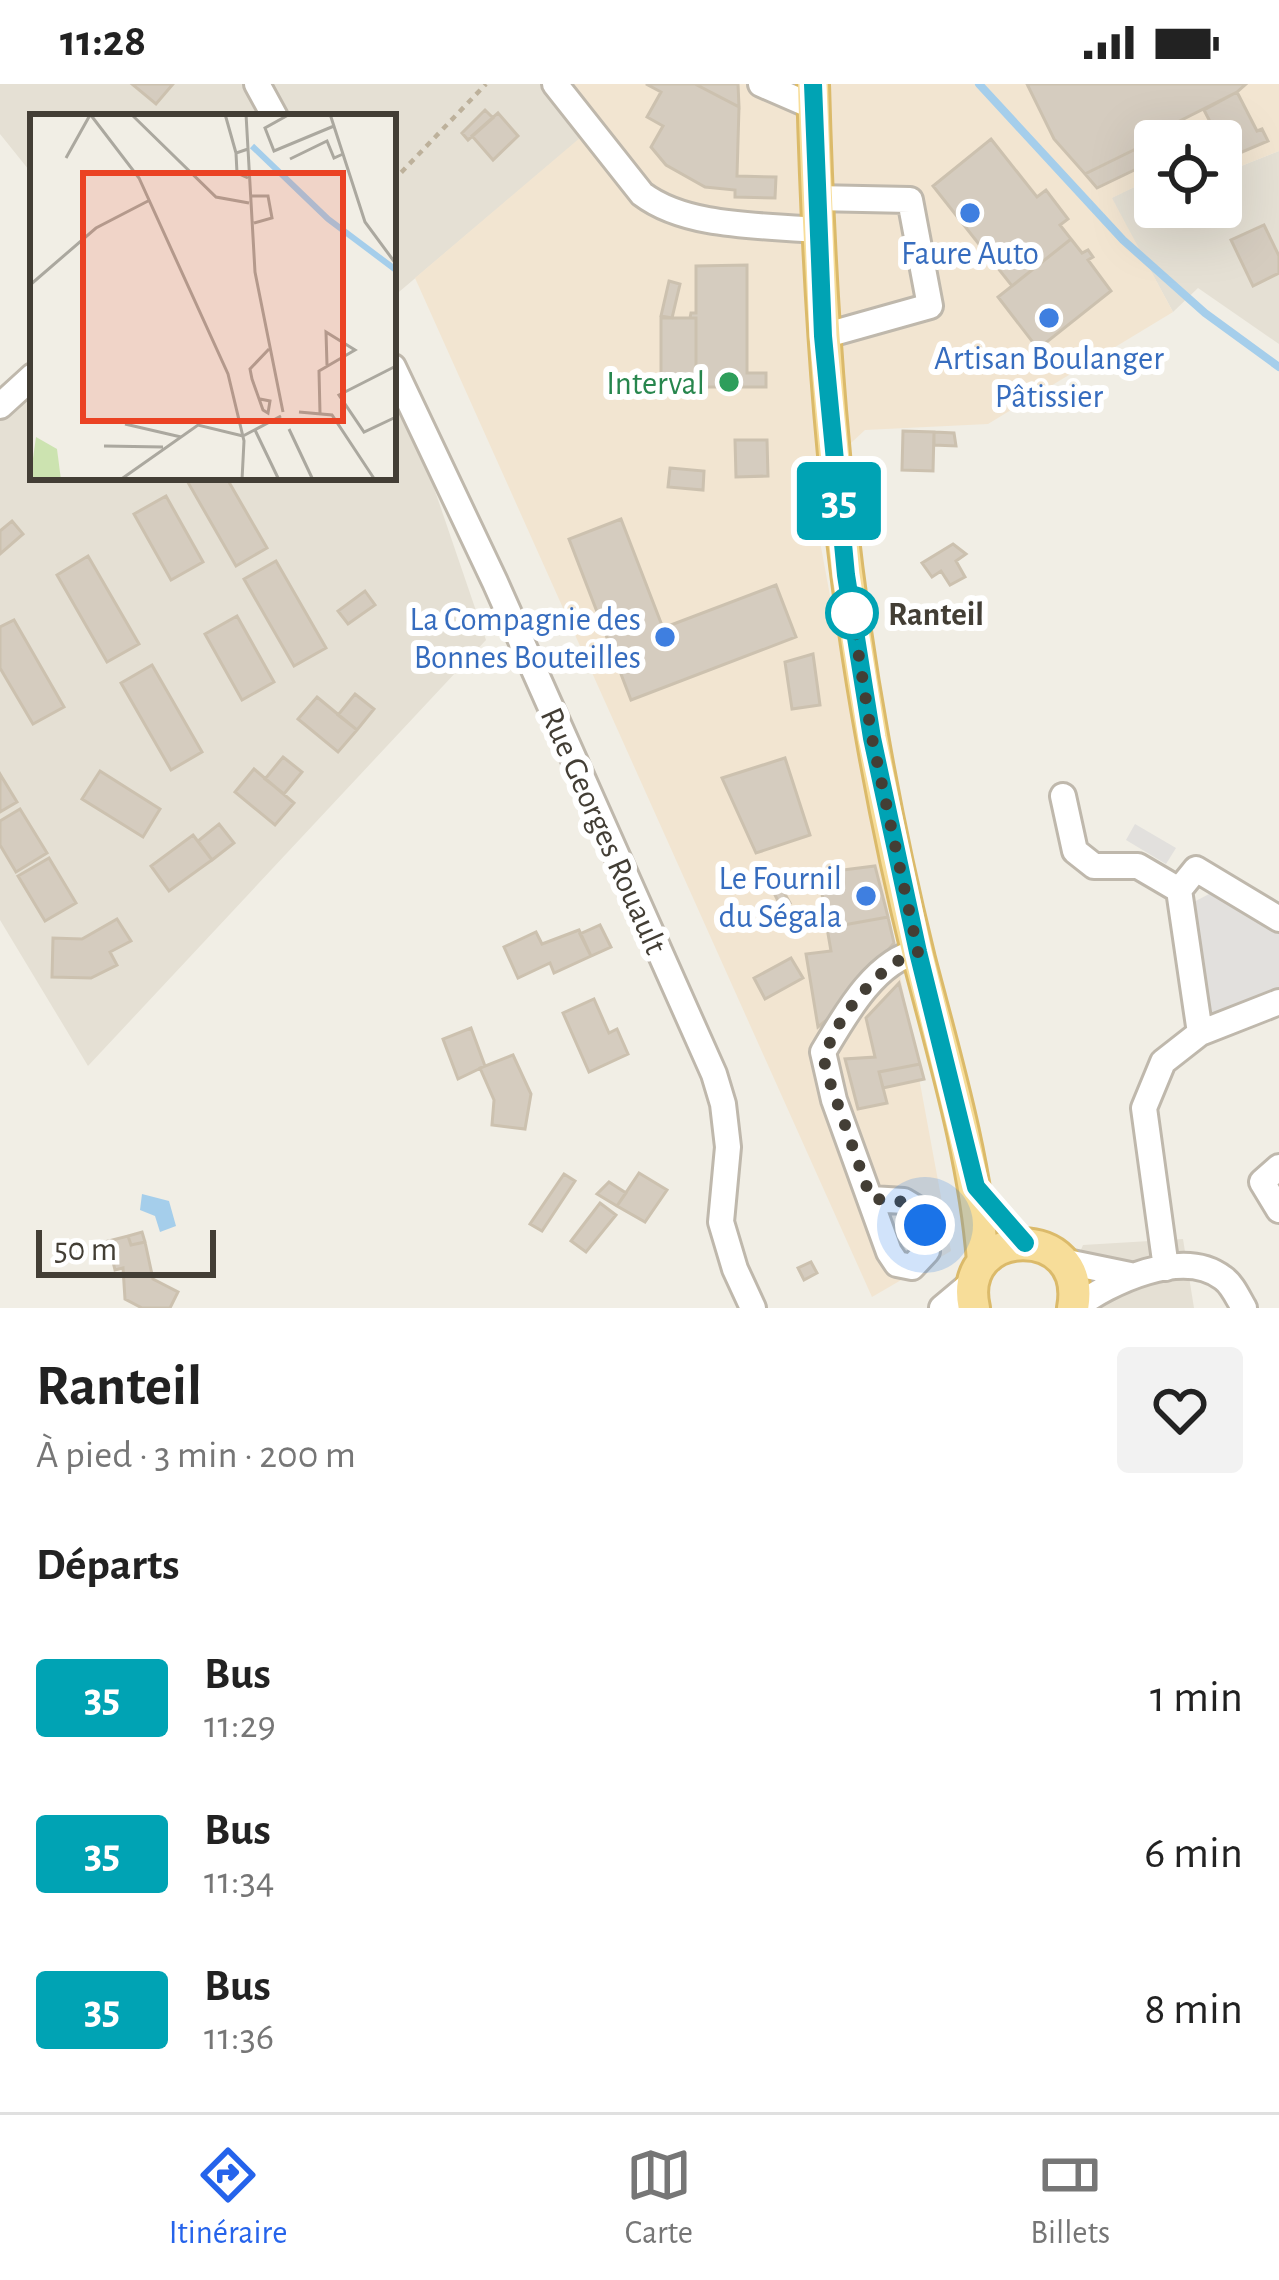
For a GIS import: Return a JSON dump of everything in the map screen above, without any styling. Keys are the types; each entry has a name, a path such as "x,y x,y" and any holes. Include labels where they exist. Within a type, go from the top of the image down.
{"main road":[{"path":"813,95 823,336 846,575 872,738 976,1187 977,1284"},
{"path":"976,1187 1025,1243"},
{"path":"977,1284 1010,1244 1042,1246 1062,1262 1074,1286 1074,1308"}],"street":[{"path":"257,84 273,114"},
{"path":"555,84 654,203 689,216 817,230"},
{"path":"761,84 813,95"},
{"path":"814,198 910,200 930,306 823,336"},
{"name":"Rue Georges Rouault","path":"396,373 495,582 714,1074 728,1148 721,1222 753,1308"},
{"path":"0,406 30,379"},
{"path":"1063,796 1075,851 1094,866 1138,866 1179,890"},
{"path":"1200,1034 1179,890 1196,869 1279,920"},
{"path":"871,1199 834,1100 823,1052 844,1016 893,960 918,952"},
{"path":"1166,1268 1144,1108 1163,1062 1200,1034 1279,1002"},
{"path":"1279,1166 1262,1182 1279,1210"},
{"path":"1062,1262 1130,1275"},
{"path":"1074,1308 1130,1275 1202,1267 1226,1279 1244,1308"},
{"path":"941,1308 977,1284"}],"path":[{"path":"396,178 486,84"}],"shaded area":[{"path":"0,84 544,84 582,137 396,294 396,114 30,114 30,171 0,134"},
{"path":"544,84 1279,84 1279,151 1242,166 1242,120 1134,120 1134,187 1112,198 1173,312 988,424 865,430 809,482 951,1251 872,1297 415,278 581,137"},
{"path":"1279,151 1279,344 1198,288 1173,312 1111,198 1134,187 1134,228 1242,228 1242,166"},
{"path":"396,377 486,640 88,1066 0,920 0,410 15,408 30,395 30,480 396,480"},
{"path":"1135,824 1176,848 1166,864 1126,840"},
{"path":"1209,894 1222,896 1279,930 1279,993 1213,1017 1192,903"},
{"path":"1183,1239 1194,1308 1056,1308 1083,1245"}],"water":[{"path":"142,1194 169,1201 176,1226 160,1232 155,1216 140,1210"}],"building":[{"path":"132,84 173,84 156,104"},
{"path":"646,84 695,84 739,107 737,176 776,177 775,198 735,197 735,190 705,187 666,165 651,147 663,126 647,117 661,92"},
{"path":"695,84 738,84 739,107"},
{"path":"1027,84 1246,84 1182,120 1134,120 1134,150 1085,174 1054,139"},
{"path":"1237,92 1257,131 1262,129 1268,141 1242,152 1242,120 1209,120 1204,110"},
{"path":"485,110 493,118 468,140 462,133"},
{"path":"498,113 518,136 493,160 472,136"},
{"path":"991,139 1037,197 1046,190 1068,219 1060,225 1071,239 1012,286 933,186"},
{"path":"1134,150 1134,170 1097,188 1085,174"},
{"path":"1264,225 1279,256 1279,273 1253,286 1231,240"},
{"path":"1071,239 1082,253 1088,250 1093,257 1088,260 1111,291 1038,349 998,297"},
{"path":"747,265 747,373 766,373 766,387 696,387 696,318 690,318 696,313 696,266"},
{"path":"669,281 680,284 672,318 661,316"},
{"path":"661,318 696,318 696,387 661,387"},
{"path":"903,431 934,432 933,471 902,470"},
{"path":"934,432 954,433 956,446 934,445"},
{"path":"735,440 767,440 768,476 736,477"},
{"path":"670,468 704,471 703,490 668,487"},
{"path":"187,480 228,480 267,548 236,566"},
{"path":"166,496 203,562 171,580 134,514"},
{"path":"621,519 663,628 776,585 796,637 631,700 569,539"},
{"path":"12,521 23,534 0,554 0,531"},
{"path":"953,544 966,554 956,561 965,577 950,585 941,571 932,577 922,563"},
{"path":"88,556 139,644 107,662 57,575"},
{"path":"276,561 326,648 294,666 244,579"},
{"path":"365,591 375,605 348,624 338,611"},
{"path":"237,616 274,682 242,700 205,634"},
{"path":"14,620 64,707 33,724 0,668 0,627"},
{"path":"813,654 820,705 792,709 785,662"},
{"path":"152,665 202,752 171,770 121,683"},
{"path":"355,694 374,709 357,730 338,715"},
{"path":"317,697 357,730 338,752 298,719"},
{"path":"283,757 302,772 284,794 265,779"},
{"path":"785,758 810,835 756,853 722,778"},
{"path":"254,769 294,803 275,825 235,792"},
{"path":"100,771 160,809 143,837 82,799"},
{"path":"0,774 17,802 0,812"},
{"path":"20,809 47,853 16,872 0,845 0,821"},
{"path":"219,824 234,843 212,860 198,841"},
{"path":"193,835 212,860 169,891 151,866"},
{"path":"49,858 76,903 45,921 18,876"},
{"path":"875,866 888,917 827,928 819,873"},
{"path":"781,887 790,903 781,907 773,891"},
{"path":"888,917 894,943 839,1010 818,1027 806,954 831,951 827,928"},
{"path":"117,919 131,941 110,952 117,965 91,978 52,977 53,938 82,939"},
{"path":"600,925 611,947 591,956 580,934"},
{"path":"579,930 591,956 554,973 550,963 518,978 504,947 536,932 542,944"},
{"path":"791,958 803,978 765,999 754,978"},
{"path":"899,983 920,1064 879,1072 887,1103 858,1109 845,1059 875,1057 866,1018"},
{"path":"594,999 609,1033 617,1029 628,1054 589,1072 563,1013"},
{"path":"471,1028 485,1066 458,1079 443,1039"},
{"path":"513,1055 531,1094 525,1129 492,1125 494,1100 480,1068"},
{"path":"920,1064 924,1079 883,1088 879,1072"},
{"path":"639,1173 667,1190 645,1222 617,1206"},
{"path":"564,1174 575,1181 542,1231 530,1224"},
{"path":"609,1182 626,1193 617,1206 597,1194"},
{"path":"600,1203 616,1215 586,1252 571,1241"},
{"path":"142,1232 145,1242 131,1245 128,1236"},
{"path":"128,1236 131,1245 145,1242 153,1279 178,1292 170,1308 142,1308 125,1299 123,1268 115,1270 108,1241"},
{"path":"811,1262 817,1273 804,1280 798,1268"}],"waterway":[{"path":"979,84 1123,240 1205,313 1279,367"}],"bus line":[{"name":"35","path":"813,84 823,336 846,575 872,738 976,1187 1025,1243"}],"place":[{"name":"Faure Auto","path":"970,213"},
{"name":"Artisan Boulanger Pâtissier","path":"1049,318"},
{"name":"Interval","path":"729,382"},
{"name":"Ranteil","path":"852,613"},
{"name":"La Compagnie des Bonnes Bouteilles","path":"665,637"},
{"name":"Le Fournil du Ségala","path":"866,896"}],"route":[{"path":"852,613 872,738 918,952 893,960 844,1016 823,1052 834,1100 871,1199 904,1201 919,1210 925,1225"}]}
